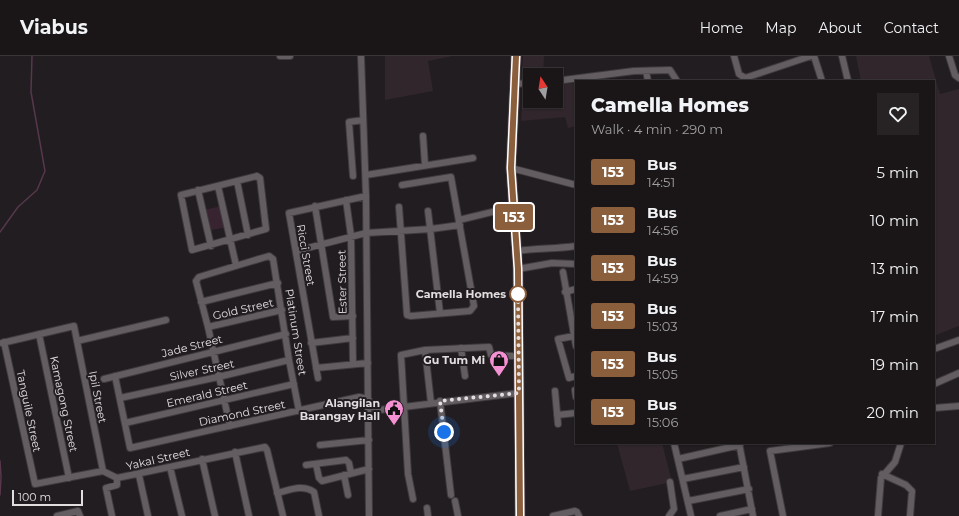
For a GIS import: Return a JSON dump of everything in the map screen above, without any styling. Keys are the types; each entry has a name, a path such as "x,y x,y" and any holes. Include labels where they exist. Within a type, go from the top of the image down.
{"main road":[{"path":"516,56 511,168 518,269 515,356 519,393 520,516"}],"street":[{"path":"280,56 290,56"},
{"path":"361,56 366,175 368,469 370,516"},
{"path":"734,56 740,74 745,78 812,56 822,80"},
{"path":"842,56 848,80"},
{"path":"949,56 955,75 959,78"},
{"path":"563,80 646,71 670,70 676,80"},
{"path":"646,71 648,80"},
{"path":"514,84 523,83"},
{"path":"353,176 349,122 363,120"},
{"path":"423,136 426,166"},
{"path":"366,175 473,158"},
{"path":"511,168 575,185"},
{"path":"259,176 266,229 211,246 192,250 180,195 237,181 259,176"},
{"path":"399,207 407,315 411,316 470,311 473,309 451,177 402,185"},
{"path":"237,181 248,235"},
{"path":"218,186 229,240 236,265 197,278 196,281 214,351 218,377 230,426"},
{"path":"198,190 211,246"},
{"name":"Ricci Street","path":"318,378 290,213 315,206 366,196"},
{"name":"Ester Street","path":"346,200 351,236 353,364"},
{"path":"315,206 333,317 353,316"},
{"path":"296,251 366,233 431,229 513,207"},
{"path":"428,210 440,313"},
{"path":"517,251 542,247 549,250 575,246"},
{"name":"Platinum Street","path":"236,265 269,256 272,257 278,283 289,360 300,411"},
{"path":"518,269 552,263 575,264"},
{"path":"563,272 565,292 575,341"},
{"path":"201,302 278,283"},
{"path":"565,292 575,289"},
{"name":"Gold Street","path":"208,327 282,310"},
{"path":"77,341 166,320"},
{"name":"Ipil Street","path":"39,334 74,326 103,471"},
{"path":"2,343 39,334"},
{"name":"Kamagong Street","path":"39,334 69,478"},
{"name":"Jade Street","path":"104,379 286,334"},
{"path":"574,336 558,339 569,378 575,376"},
{"path":"311,343 353,338"},
{"path":"935,349 959,340"},
{"name":"Tanguile Street","path":"2,343 35,484 69,478"},
{"path":"413,499 408,474 400,355 425,350 489,347 491,355 515,356"},
{"path":"461,348 465,376"},
{"path":"425,350 431,403"},
{"name":"Silver Street","path":"120,398 289,360"},
{"path":"316,368 368,363"},
{"path":"935,384 959,373"},
{"path":"115,376 125,423"},
{"name":"Emerald Street","path":"125,423 294,384"},
{"path":"555,391 558,424"},
{"path":"368,399 374,408 379,410 403,408 440,401 519,393"},
{"name":"Diamond Street","path":"125,423 130,448 359,398 368,399"},
{"path":"440,401 451,495"},
{"path":"935,408 959,406"},
{"path":"557,416 575,413"},
{"path":"320,445 369,440"},
{"path":"674,444 691,516"},
{"path":"678,459 740,444 753,513 720,516"},
{"path":"783,516 770,451 822,444"},
{"path":"878,516 880,481 882,474 895,462 901,444"},
{"name":"Yakal Street","path":"103,471 116,478 138,475 202,459 265,447 277,493"},
{"path":"235,452 249,516"},
{"path":"202,459 215,516"},
{"path":"306,465 346,460 349,463 351,473"},
{"path":"316,464 320,480 368,469"},
{"path":"170,467 182,516"},
{"path":"682,479 744,467"},
{"path":"69,478 103,471"},
{"path":"882,474 906,485 912,491 910,516"},
{"path":"138,475 148,516"},
{"path":"344,475 348,495"},
{"path":"112,516 106,488 117,485 116,478"},
{"path":"669,516 674,509 670,482"},
{"path":"283,516 277,493 303,487 314,492 319,516"},
{"path":"688,502 749,489"},
{"path":"456,501 458,516"},
{"path":"427,508 428,516"},
{"path":"57,516 78,511 80,516"},
{"path":"553,516 575,511 579,516"}],"shaded area":[{"path":"385,56 453,56 428,61 433,91 385,100"},
{"path":"523,56 544,56 543,68 523,68 523,81 521,81"},
{"path":"856,56 929,56 940,94 959,89 959,326 936,335 935,80 861,80"},
{"path":"575,83 575,126 568,128 565,117 521,121 523,88 523,108 563,108 563,84"},
{"path":"222,206 227,227 207,231 203,210"},
{"path":"617,444 662,444 672,482 630,491"}],"waterway":[{"path":"0,232 18,207 37,190 45,171 31,92 32,56"},
{"path":"0,461 0,495"}],"bus line":[{"name":"153","path":"516,56 511,168 518,269 518,471 520,516"}],"place":[{"name":"Camella Homes","path":"518,294"},
{"name":"Gu Tum Mi","path":"499,377"},
{"name":"Alangilan Barangay Hall","path":"394,426"}],"route":[{"path":"444,432 440,401 519,393 518,294"}]}
